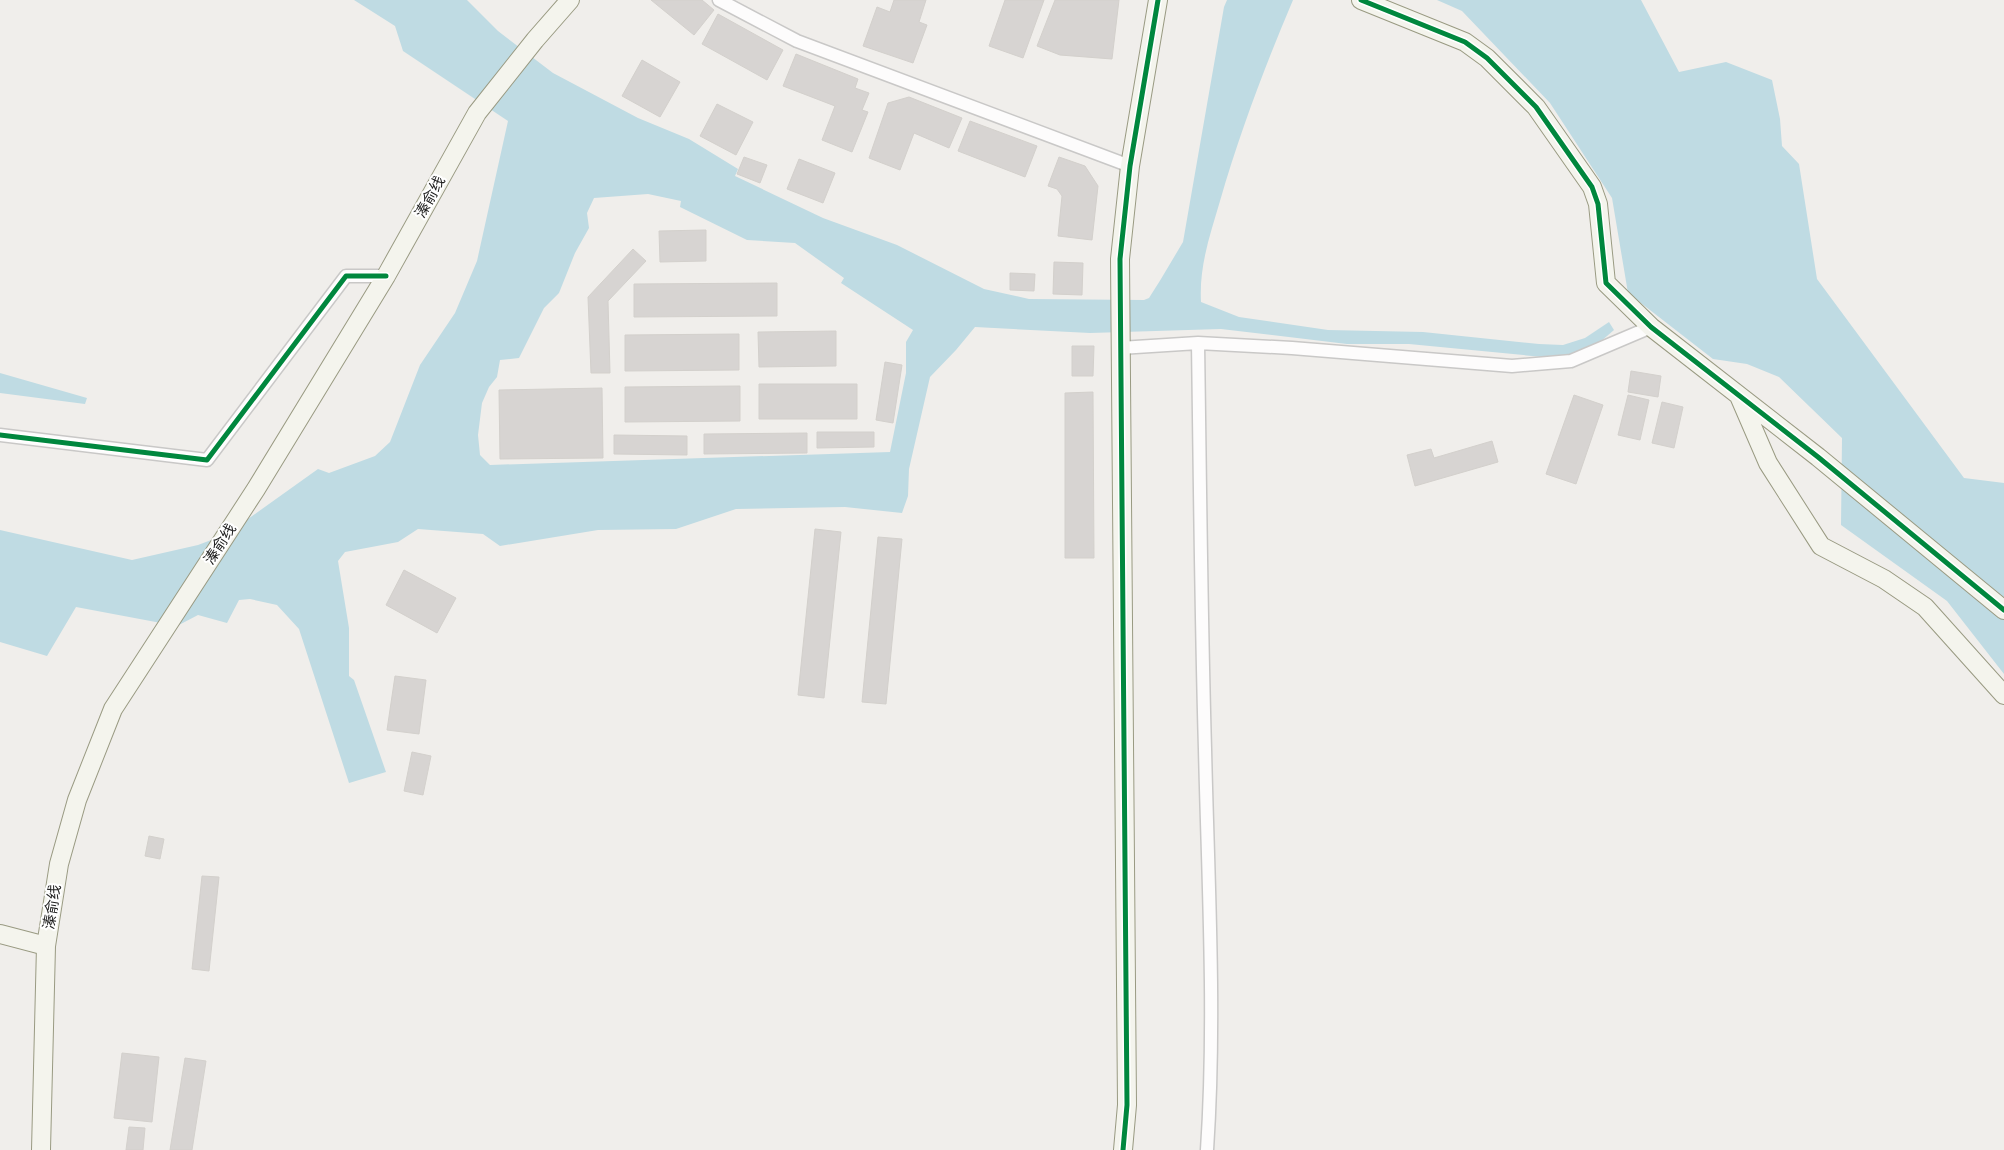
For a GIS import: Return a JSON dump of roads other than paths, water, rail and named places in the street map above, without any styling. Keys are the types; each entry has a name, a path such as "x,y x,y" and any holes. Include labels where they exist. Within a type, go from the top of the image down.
{"street":[{"name":"溱俞线","path":"41,1150 46,946 59,864 77,800 113,709 256,489 386,276 477,113 535,40 570,0"},
{"path":"720,0 797,40 1130,166"},
{"path":"1123,1150 1127,1105 1120,259 1130,166 1158,0"},
{"path":"1361,0 1465,42 1487,58 1536,107 1592,187 1598,204 1606,284 1651,327 1738,393 2004,610"},
{"path":"0,435 207,460 346,276 386,276"},
{"path":"1120,348 1198,343 1292,348 1512,366 1571,361 1651,327"},
{"path":"1198,343 1204,747 1212,950 1211,1093 1207,1150"},
{"path":"1738,393 1768,463 1821,546 1884,579 1924,607 2004,695"},
{"path":"0,934 46,946"}],"water":[{"path":"354,0 467,0 498,31 553,73 638,118 689,139 738,169 735,176 823,218 897,245 984,289 1029,299 1144,300 1149,298 1183,242 1224,7 1227,0 1293,0 1254,99 1228,175 1206,251 1202,276 1201,302 1239,317 1328,330 1423,332 1563,345 1585,338 1609,322 1614,330 1586,354 1564,359 1409,344 1347,344 1221,329 1090,333 975,327 930,377 909,469 908,496 902,513 845,507 736,509 676,529 598,530 500,546 483,534 418,529 398,542 345,552 338,561 349,628 349,676 354,680 386,772 349,783 299,629 277,605 250,599 239,600 227,623 198,615 177,626 76,607 47,656 0,642 0,530 132,560 198,545 227,534 318,469 329,473 375,456 390,442 420,365 455,313 477,261 508,121 403,51 395,26","holes":["648,194 681,201 680,207 747,240 795,243 844,278 841,283 913,330 906,342 906,373 890,452 490,465 480,455 478,435 482,403 489,387 497,377 500,360 519,358 544,308 559,293 575,253 589,228 587,213 594,198"]},
{"path":"1437,0 1641,0 1679,72 1726,62 1772,80 1780,119 1782,146 1799,164 1817,279 1964,478 2004,483 2004,674 1947,601 1841,525 1842,438 1779,377 1747,364 1713,359 1628,293 1612,198 1550,103 1462,11"},
{"path":"0,373 87,398 85,404 0,393"}]}
